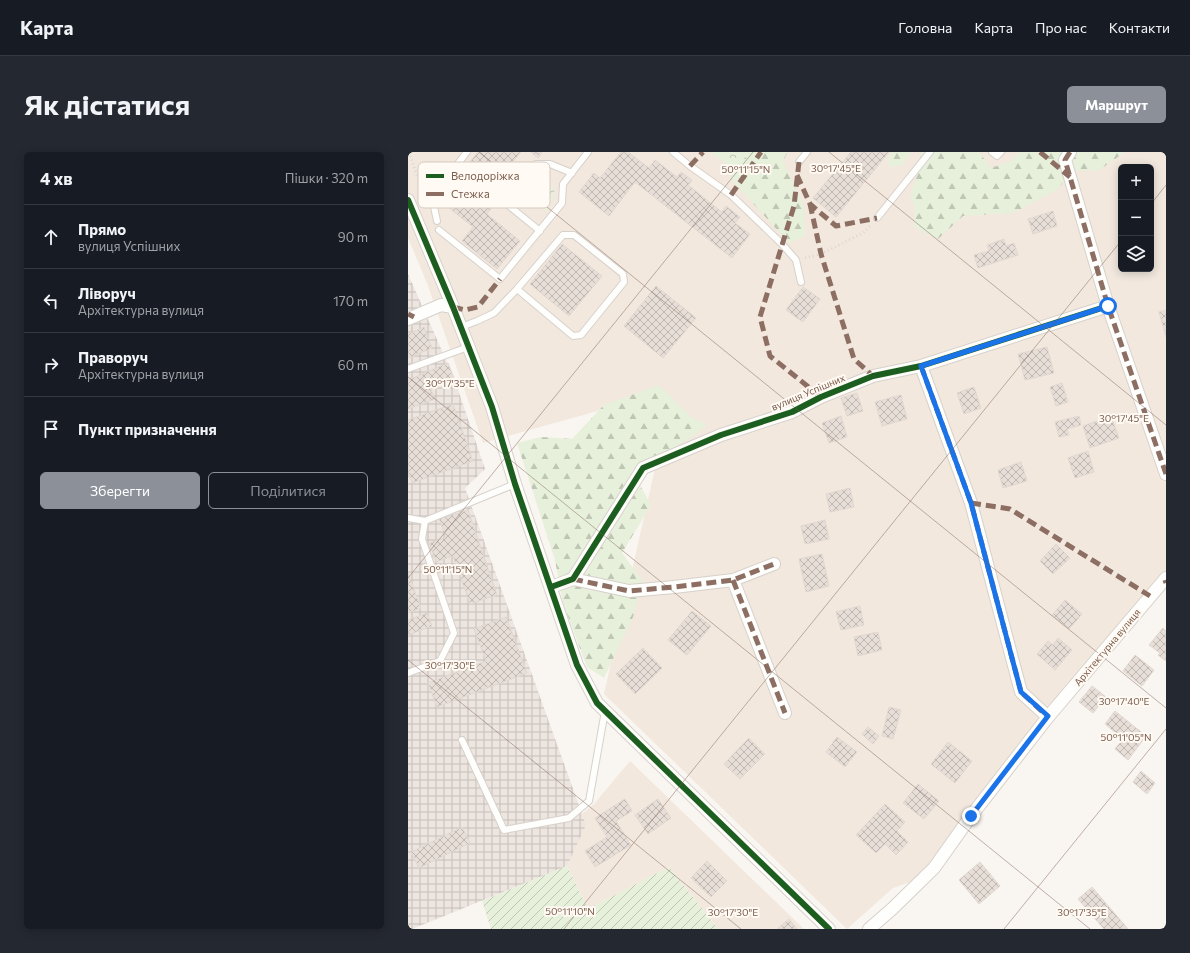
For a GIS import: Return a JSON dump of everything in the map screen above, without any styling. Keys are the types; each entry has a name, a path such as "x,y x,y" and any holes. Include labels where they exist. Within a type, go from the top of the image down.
{"street":[{"path":"1070,152 1065,160 1108,306 1166,474"},
{"path":"408,200 453,307 492,408 515,484 577,665 597,703 829,929"},
{"path":"408,319 441,305 453,307"},
{"name":"вулиця Успішних","path":"573,579 643,468 721,435 792,412 821,397 873,376 921,366 1108,306"},
{"path":"921,366 971,503 1021,692 1048,716"},
{"path":"551,587 573,579 629,591 674,587 733,580 774,564"},
{"name":"Архітектурна вулиця","path":"870,929 934,868 971,816 1048,716 1166,578"},
{"path":"733,580 785,713"}],"lane":[{"path":"459,162 467,152"},
{"path":"439,230 500,279 562,203 563,184 588,152"},
{"path":"673,152 731,195 782,244 796,260 801,282"},
{"path":"799,162 807,152"},
{"path":"877,218 930,152"},
{"path":"992,152 997,156 1001,152"},
{"path":"550,164 572,173"},
{"path":"434,208 437,221"},
{"path":"512,208 540,231"},
{"path":"461,327 494,313 517,289 563,235 574,235 623,274 624,282 581,335 573,336 517,289"},
{"path":"408,369 468,347"},
{"path":"408,518 425,521 515,484"},
{"path":"408,673 440,661 454,633 422,539 425,521"},
{"path":"462,740 504,830 569,818 588,801 605,711"}],"path":[{"path":"409,152 418,178"},
{"path":"796,260 821,254 863,233 877,218"}],"shaded area":[{"path":"408,152 1166,152 1166,586 1051,721 933,874 893,888 847,929 604,694 659,451 626,403 483,443 427,283 408,238"},
{"path":"408,274 454,378 485,469 465,488 586,825 567,866 412,929 408,929"},
{"path":"630,761 804,929 718,929 669,867 588,909 567,866 586,825 582,814 594,804"}],"green space":[{"path":"712,152 749,152 736,170"},
{"path":"721,152 788,152 783,161 804,207 805,236 789,243 731,179"},
{"path":"892,152 912,152 901,166 889,167 889,156"},
{"path":"922,152 979,152 991,168 1013,160 1019,152 1125,152 1098,171 1076,170 1055,191 1013,213 963,216 938,239 914,227 915,206 910,196 920,167"},
{"path":"550,185 555,189 550,205"},
{"path":"659,385 690,416 707,425 689,439 632,471 651,505 622,553 642,580 633,617 604,678 587,667 563,603 555,560 517,443 541,437 572,439 604,405"},
{"path":"567,866 588,909 669,867 718,929 491,929 482,901"}],"building":[{"path":"478,152 521,152 513,162 470,162"},
{"path":"531,152 542,152 538,158"},
{"path":"621,152 628,152 649,168 655,160 677,177 681,172 692,180 688,185 722,212 726,206 740,217 735,223 750,234 732,258 635,182 609,216 579,192 594,173 600,178"},
{"path":"851,152 889,152 836,217 813,198"},
{"path":"449,208 491,208 487,214 520,241 497,269 462,241 473,227"},
{"path":"1053,211 1057,226 1033,234 1028,219"},
{"path":"1004,239 1006,246 1014,243 1018,255 978,268 974,255 989,251 987,245"},
{"path":"562,244 602,276 569,316 530,284"},
{"path":"656,286 696,318 663,358 624,326"},
{"path":"803,287 820,299 803,322 786,310"},
{"path":"1166,310 1166,337 1159,312"},
{"path":"424,327 432,348 408,358 408,334"},
{"path":"1047,347 1054,373 1025,380 1018,354"},
{"path":"448,363 454,378 430,388 435,399 408,409 408,380"},
{"path":"1062,383 1068,402 1056,406 1050,387"},
{"path":"974,387 981,408 964,414 957,393"},
{"path":"857,393 863,411 847,416 841,398"},
{"path":"901,395 907,419 882,426 875,402"},
{"path":"453,404 473,461 412,483 408,472 408,420"},
{"path":"841,416 847,437 829,443 822,423"},
{"path":"1079,416 1081,425 1067,429 1069,435 1059,437 1055,422"},
{"path":"1111,416 1119,438 1090,448 1083,426"},
{"path":"1088,451 1094,472 1075,478 1068,458"},
{"path":"1021,462 1027,481 1003,488 998,470"},
{"path":"850,488 854,507 830,512 826,494"},
{"path":"468,510 497,595 470,604 453,556 436,562 429,543 446,537 439,519"},
{"path":"825,520 829,539 805,544 801,526"},
{"path":"1056,544 1070,558 1053,574 1040,561"},
{"path":"822,554 829,586 806,592 799,559"},
{"path":"408,573 421,608 408,613"},
{"path":"1065,600 1082,614 1069,629 1052,615"},
{"path":"860,606 864,625 841,630 836,612"},
{"path":"692,611 711,626 687,655 668,640"},
{"path":"427,613 432,626 408,635 408,620"},
{"path":"506,617 527,673 437,707 428,683 486,661 474,629"},
{"path":"1163,628 1166,631 1166,661 1158,655 1160,653 1149,645"},
{"path":"878,632 882,650 858,656 854,637"},
{"path":"1058,638 1072,650 1055,670 1037,654 1048,641 1053,645"},
{"path":"643,648 662,668 635,694 616,674"},
{"path":"1135,655 1154,670 1142,686 1123,671"},
{"path":"1092,686 1106,697 1093,713 1079,702"},
{"path":"889,707 901,710 893,739 882,736"},
{"path":"1115,711 1146,736 1128,760 1115,749 1123,739 1105,724"},
{"path":"868,727 879,736 873,744 862,734"},
{"path":"837,737 857,752 845,767 826,752"},
{"path":"749,738 765,754 740,779 724,764"},
{"path":"948,742 972,761 955,783 931,764"},
{"path":"1141,771 1155,783 1147,794 1133,782"},
{"path":"918,784 939,801 924,819 903,803"},
{"path":"625,799 632,811 616,821 631,845 595,867 585,851 607,837 595,818"},
{"path":"658,799 671,818 648,834 635,815"},
{"path":"885,804 905,822 897,831 908,842 896,855 885,844 876,853 856,835"},
{"path":"462,827 470,843 419,868 411,852"},
{"path":"707,861 727,881 711,897 691,878"},
{"path":"980,862 1000,886 979,904 959,880"},
{"path":"1092,887 1128,929 1104,929 1078,899"},
{"path":"789,919 797,929 777,929"}],"marked path":[{"path":"690,166 703,152"},
{"path":"731,195 761,152"},
{"path":"1040,152 1070,177"},
{"path":"1070,152 1065,160 1108,306 1166,474"},
{"path":"799,162 794,206 760,317 770,356 821,397"},
{"path":"797,175 810,204 836,226 877,218"},
{"path":"810,204 821,254 854,359 873,376"},
{"path":"453,307 465,310 478,307 500,279"},
{"path":"408,314 414,317"},
{"path":"921,366 971,503 1021,692 1048,717"},
{"path":"971,503 1010,509 1150,596"},
{"path":"573,579 629,591 733,580 774,564"},
{"path":"733,580 785,713"}],"cycle path":[{"path":"408,200 453,307 492,407 515,484 577,665 597,703 829,929"},
{"path":"551,587 573,579 643,468 721,435 792,412 821,397 873,376 921,366 1108,306"}],"route":[{"path":"971,816 1048,716 1021,692 971,503 921,366 1108,306"}]}
